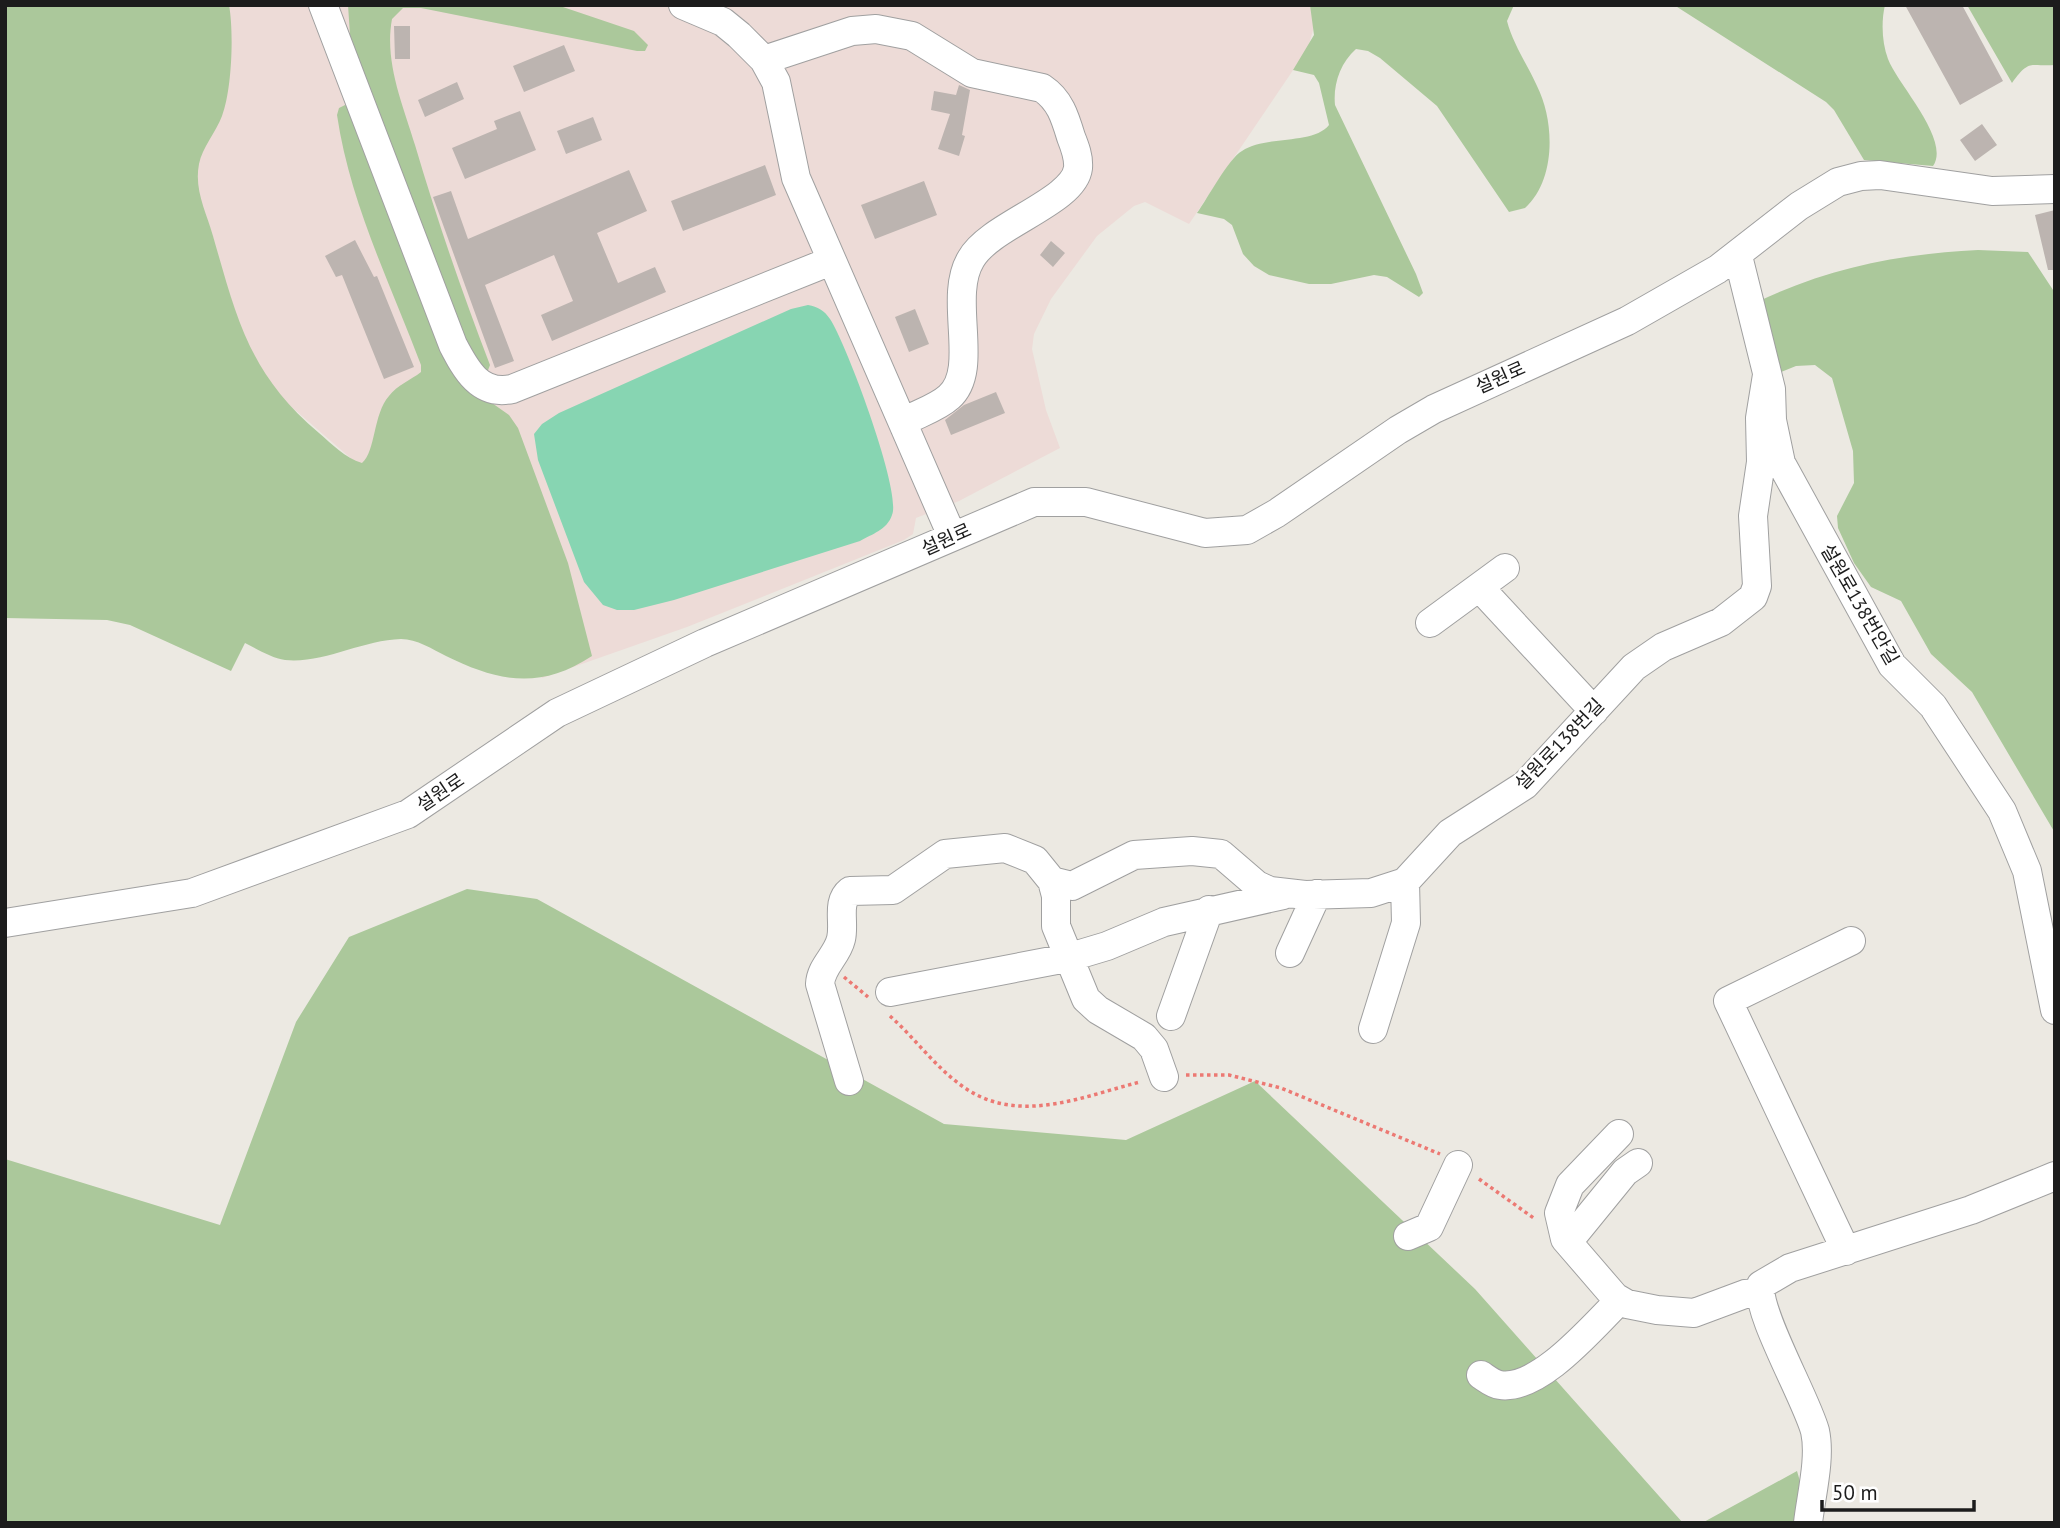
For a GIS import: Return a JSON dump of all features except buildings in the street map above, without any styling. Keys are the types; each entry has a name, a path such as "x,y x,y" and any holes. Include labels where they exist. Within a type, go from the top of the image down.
{"street":[{"path":"323,5 453,345 472,377 484,387 499,392 523,385 831,261"},
{"path":"683,5 723,22 764,60 781,98 796,178 952,536"},
{"path":"764,60 852,31 895,31 930,46 972,74 1042,88 1052,95 1065,118 1077,154 1078,169 1074,180 1065,190 1000,230 972,257 961,286 963,362 957,388 949,398 903,422"},
{"name":"설원로","path":"5,923 192,893 408,814 557,713 705,643 1034,502 1062,500 1108,507 1205,533 1247,530 1278,513 1398,430 1434,409 1626,321 1738,256 1838,182 1861,176 1899,177 2010,193 2055,189"},
{"name":"설원로138번안길","path":"1738,256 1767,375 1772,420 1781,463 1892,664 1933,706 2002,811 2027,870 2055,1010"},
{"name":"설원로138번길","path":"1052,881 1072,886 1135,855 1208,851 1222,854 1257,885 1270,891 1304,894 1371,893 1405,882 1450,833 1525,785 1634,667 1663,647 1721,622 1754,597 1757,586 1754,516 1761,462 1760,418 1767,375"},
{"path":"1430,623 1505,568"},
{"path":"1480,588 1594,711"},
{"path":"849,1081 820,984 820,976 841,939 842,904 846,894 857,890 884,892 899,888 945,854 1005,848 1035,860 1052,881 1056,896 1056,926 1086,999 1098,1010 1144,1037 1154,1049 1164,1076"},
{"path":"1373,1029 1406,923 1405,882"},
{"path":"882,1002 1067,958 1107,946 1164,922 1209,910 1304,894 1290,953"},
{"path":"1171,1016 1209,910"},
{"path":"1846,1251 1728,1001 1851,941"},
{"path":"1619,1134 1570,1185 1563,1196 1560,1224 1569,1242 1620,1300 1657,1310 1694,1313 1745,1294 1759,1293"},
{"path":"1569,1242 1620,1178 1638,1163"},
{"path":"1408,1236 1429,1227 1458,1165"},
{"path":"1808,1523 1815,1433 1766,1317 1759,1293 1761,1285 1767,1279 1790,1268 1971,1210 2055,1176"},
{"path":"1481,1375 1498,1385 1510,1385 1550,1366 1620,1300"}],"path":[{"path":"827,963 882,1002 967,1089 993,1102 1037,1107 1164,1076 1229,1076 1281,1088 1458,1165 1569,1242"}],"shaded area":[{"path":"132,5 1310,5 1315,23 1308,48 1189,224 1145,202 1134,206 1097,236 1051,299 1034,334 1032,349 1046,410 1060,448 959,501 916,518 913,534 904,540 687,627 542,678 496,593 399,500 280,397 262,372 247,344 230,298 212,233"}],"green space":[{"path":"5,5 229,5 232,45 228,91 222,116 199,164 201,200 239,319 261,367 295,411 339,450 362,463 370,450 384,404 396,389 421,372 421,365 372,242 351,180 337,115 339,108 345,105 352,108 482,396 509,415 518,428 568,563 592,656 555,674 519,678 484,672 407,639 386,640 314,659 299,660 275,657 245,643 231,671 130,625 107,620 5,618"},
{"path":"348,5 557,5 634,31 648,45 645,51 637,51 421,8 403,8 392,19 391,51 396,83 441,228 490,365 487,373 475,368 351,50"},
{"path":"1310,5 1514,5 1507,21 1543,100 1549,133 1547,167 1535,196 1525,208 1509,212 1437,106 1380,58 1368,51 1356,49 1339,75 1335,105 1416,274 1423,293 1419,297 1387,277 1374,275 1331,284 1309,284 1269,275 1254,266 1243,254 1232,225 1224,219 1197,213 1225,170 1242,151 1263,143 1312,135 1329,125 1319,83 1314,75 1293,70 1314,35"},
{"path":"1674,5 1885,5 1883,32 1886,53 1935,142 1937,155 1933,166 1864,160 1834,110 1826,102"},
{"path":"1967,5 2055,5 2055,65 2031,65 2012,83"},
{"path":"1978,250 2028,252 2055,293 2055,833 1972,692 1931,654 1901,601 1871,587 1854,563 1838,528 1837,516 1854,483 1853,451 1832,378 1815,365 1796,366 1776,374 1757,302 1810,280 1865,265 1920,255"},
{"path":"808,305 820,309 830,319 859,385 889,478 893,501 890,520 879,531 860,541 674,600 634,610 617,610 603,605 584,582 538,460 534,434 542,424 559,413 791,309"},
{"path":"467,889 537,899 944,1124 1126,1140 1255,1081 1475,1289 1683,1523 5,1523 5,1159 220,1225 296,1022 349,937"},
{"path":"1797,1471 1812,1523 1702,1523"}]}
